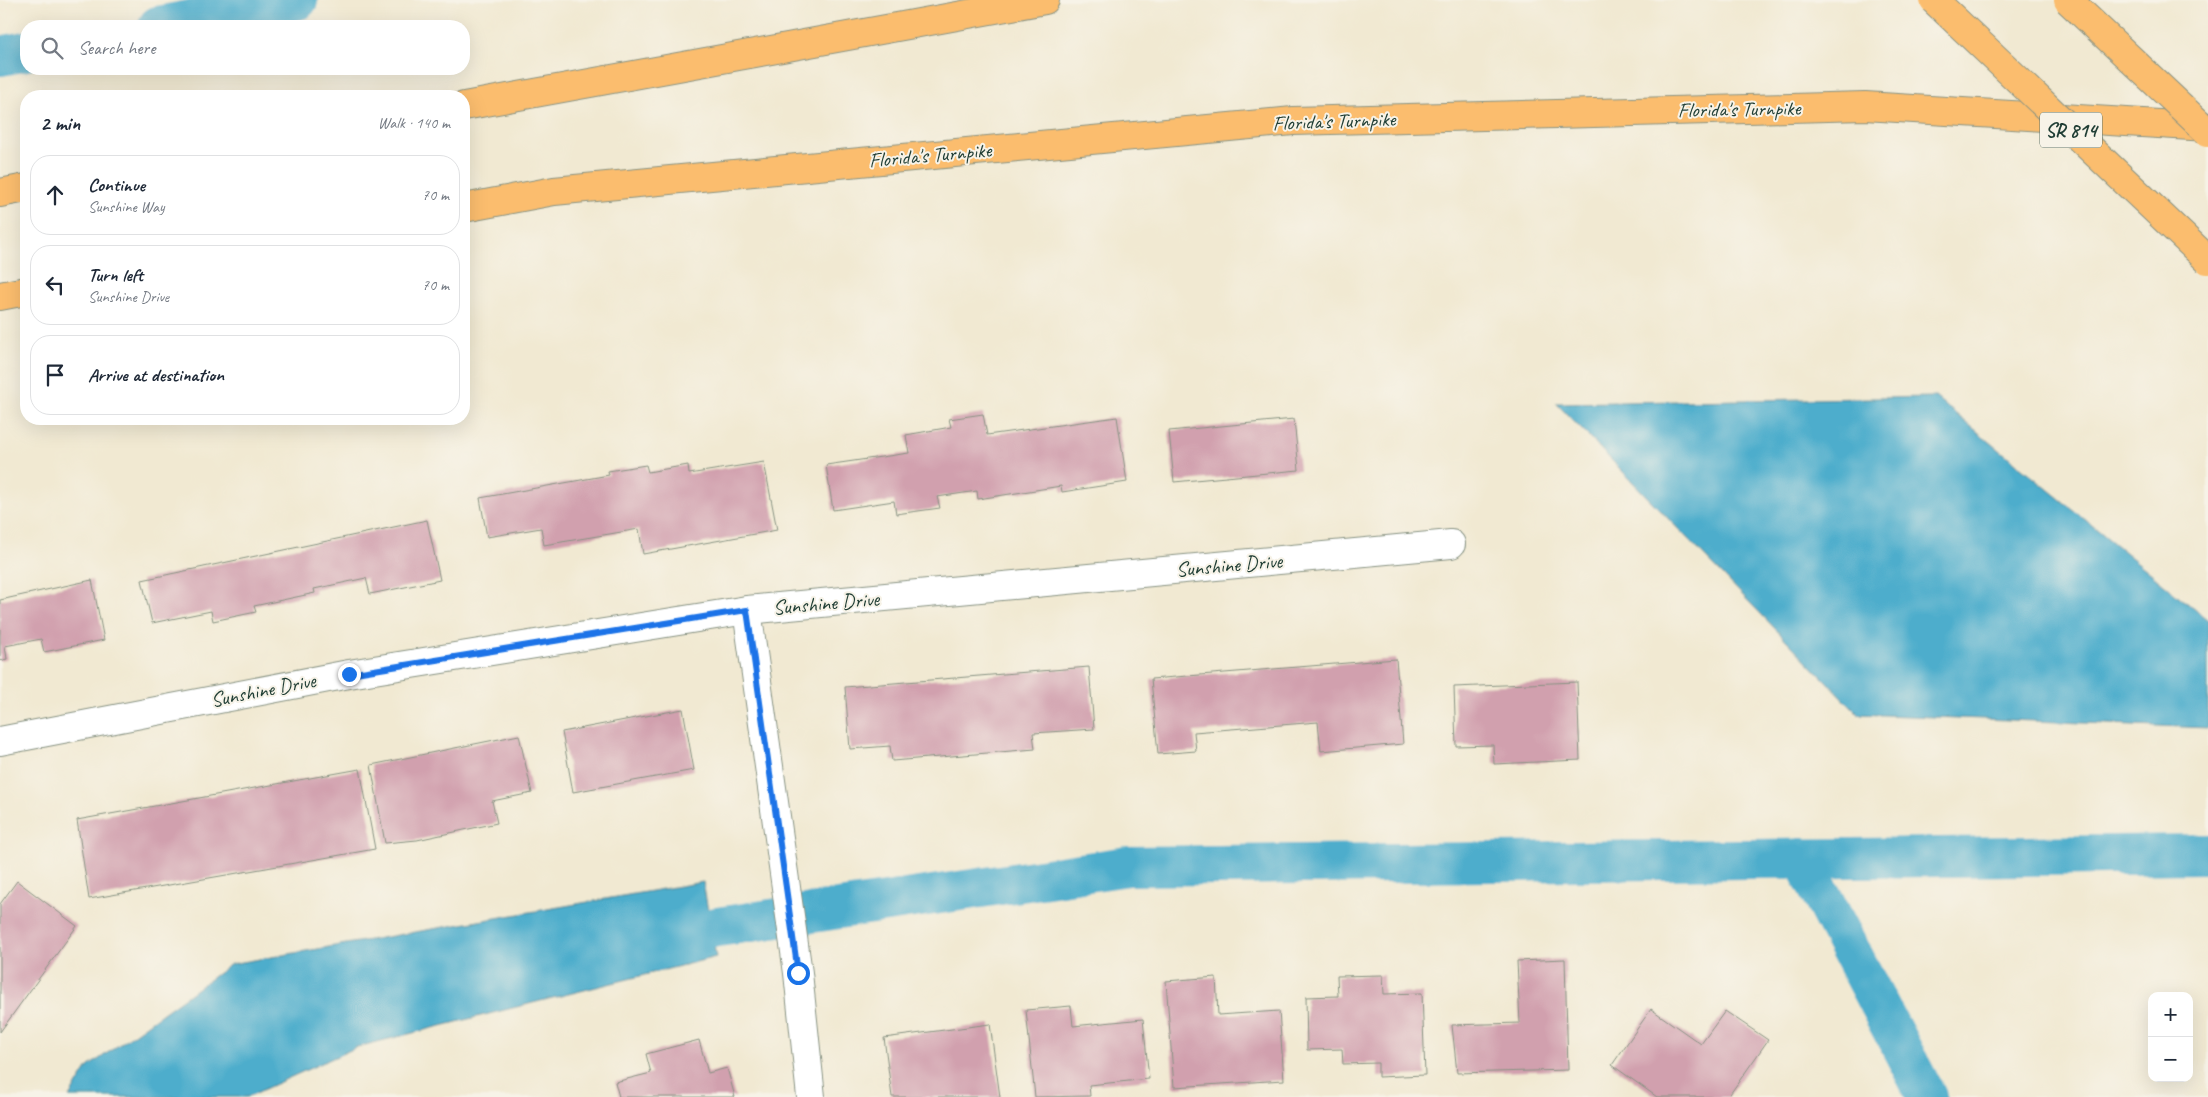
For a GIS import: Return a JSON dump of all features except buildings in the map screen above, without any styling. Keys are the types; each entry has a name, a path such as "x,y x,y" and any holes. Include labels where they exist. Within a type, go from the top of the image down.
{"main road":[{"path":"470,105 1046,0"},
{"name":"SR 814","path":"1934,0 2208,260"},
{"path":"2068,0 2208,132"},
{"name":"Florida's Turnpike","path":"470,207 554,191 1293,120 1866,106 2208,127"},
{"path":"0,193 20,189"},
{"path":"0,296 20,292"}],"street":[{"name":"Sunshine Drive","path":"0,740 349,674 747,610 1451,544"},
{"path":"747,610 798,973 811,1097"}],"water":[{"path":"1935,397 2208,620 2208,728 1858,714 1556,403"},
{"path":"703,882 716,957 357,1047 247,1097 69,1097 88,1067 231,964"}],"waterway":[{"path":"190,20 298,0"},
{"path":"0,56 20,52"},
{"path":"657,936 1128,866 2208,854"},
{"path":"1802,858 1927,1097"}],"route":[{"path":"349,674 747,610 798,973"}]}
